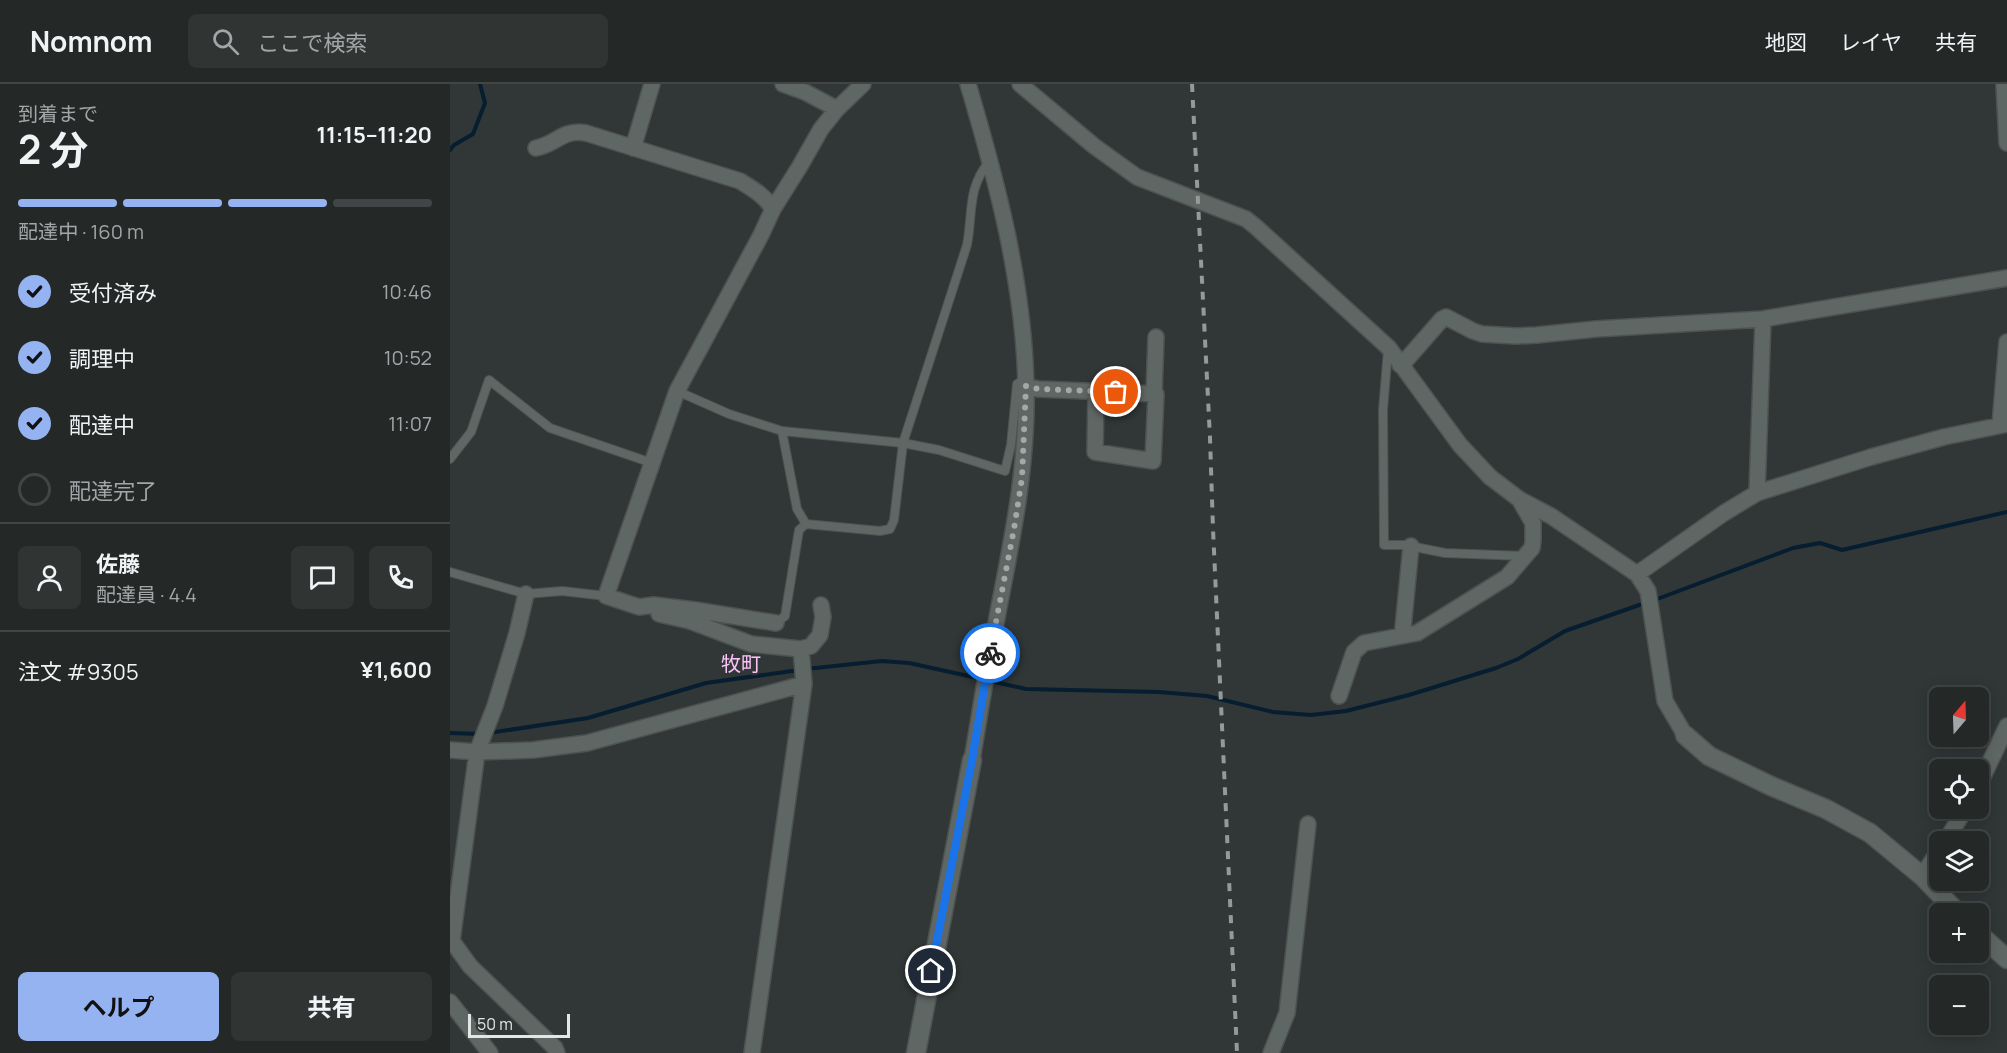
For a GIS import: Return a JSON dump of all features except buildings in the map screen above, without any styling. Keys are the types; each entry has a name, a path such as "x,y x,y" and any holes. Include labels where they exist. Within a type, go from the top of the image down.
{"street":[{"path":"633,148 652,84"},
{"path":"783,84 805,92 837,110"},
{"path":"821,605 823,616 820,635 811,646 801,652 751,644 690,621 606,597 676,391 761,235 772,209 800,166 820,129 863,84"},
{"path":"916,1053 972,760 1022,478 1026,382 1020,311 1008,237 990,161 968,84"},
{"path":"1020,84 1094,146 1137,177 1246,219 1280,247 1389,348 1479,466 1490,477 1520,499 1551,516 1637,574 1648,591 1665,701 1685,735 1709,756 1728,766 1853,822 1887,846 1922,876 1948,903"},
{"path":"2004,84 2007,143"},
{"path":"536,148 569,132 586,133 740,181 768,201 772,209"},
{"path":"1400,365 1446,317 1482,334 1516,336 1763,319 2007,278"},
{"path":"1758,492 1763,319"},
{"path":"1096,391 1095,452 1153,461 1156,337"},
{"path":"1637,574 1758,492 1872,457 2003,424 2007,342"},
{"path":"1026,382 1038,389 1154,394"},
{"path":"1339,696 1354,652 1358,647 1364,643 1417,633 1507,577 1532,548 1533,523 1520,499"},
{"path":"1407,635 1402,628 1411,546"},
{"path":"526,594 495,706 478,748 452,941 470,966 555,1048 557,1053"},
{"path":"639,608 654,605 776,623"},
{"path":"752,1053 803,682 801,652"},
{"path":"450,750 478,748 533,750 587,743 803,682"},
{"path":"1989,764 2007,726"},
{"path":"1271,1053 1287,1014 1308,824"},
{"path":"1922,876 1929,866"},
{"path":"1989,943 2007,959"},
{"path":"450,1002 490,1053"}],"lane":[{"path":"776,623 785,616 799,530 806,524 880,531 890,529 894,520 903,443 967,244 971,200 980,174 990,161"},
{"path":"1389,348 1383,410 1384,545 1411,546 1445,553 1526,556"},
{"path":"450,459 471,432 489,380 550,428 652,463"},
{"path":"676,391 729,414 782,430 903,443 939,450 1005,471 1011,444 1017,384 1026,382"},
{"path":"782,430 797,509 806,524"},
{"path":"450,572 526,594 562,591 606,597"}],"waterway":[{"path":"450,150 454,145 473,134 485,103 480,84"},
{"path":"1652,601 1793,548 1820,543 1842,550 2007,512"},
{"path":"990,681 1026,689 1159,692 1207,696 1273,712 1311,715 1346,711 1409,695 1496,668 1518,659 1565,631 1645,603"},
{"path":"806,669 882,661 909,663 982,679"},
{"path":"489,733 588,718 706,683 799,670"},
{"path":"450,733 479,734"}],"railway":[{"path":"1192,84 1237,1053"}],"way so far":[{"path":"990,653 1022,478 1026,386 1038,389 1116,392"}],"district":[{"name":"牧町","path":"741,664"}],"route":[{"path":"931,971 972,760 990,653"}]}
